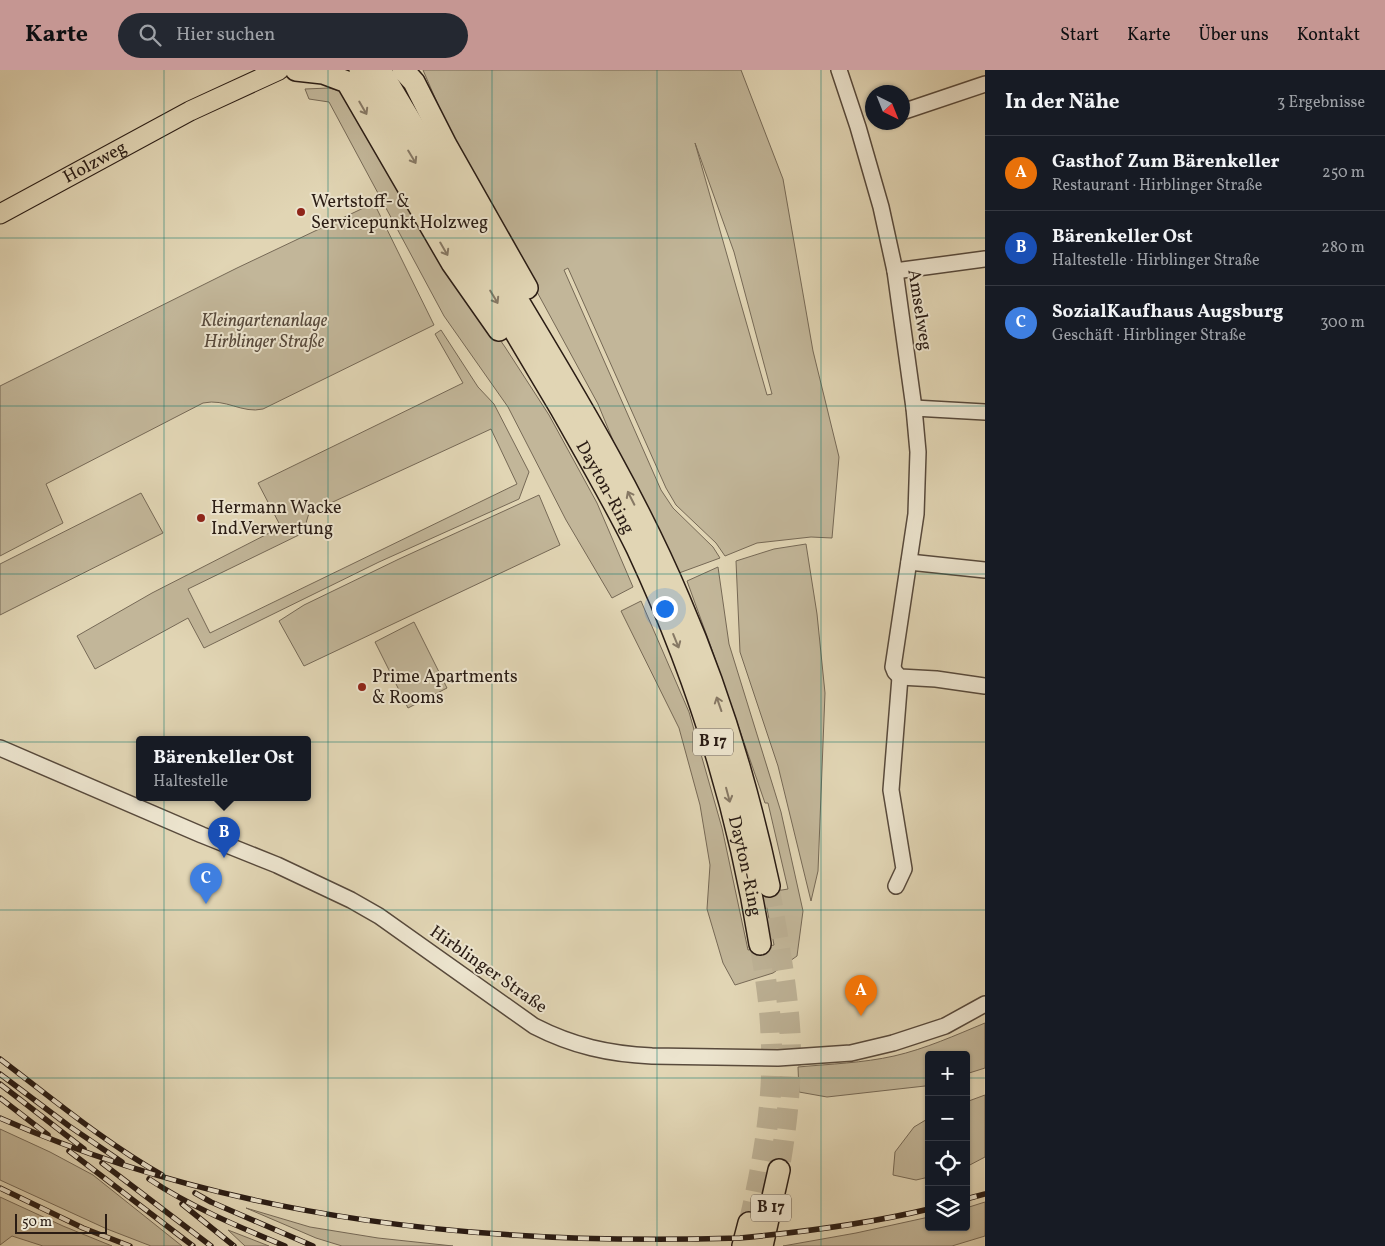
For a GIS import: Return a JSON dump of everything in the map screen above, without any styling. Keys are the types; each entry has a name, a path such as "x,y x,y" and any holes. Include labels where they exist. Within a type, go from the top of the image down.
{"highway":[{"path":"296,70 351,74 452,263 512,348 568,402"},
{"name":"Dayton-Ring","path":"380,70 568,402 628,492 680,599 733,745 751,807 770,886"},
{"path":"409,74 446,145 534,301 568,402"},
{"name":"Dayton-Ring","path":"568,402 592,463 636,548 662,606 690,676 710,734 732,811 751,891 760,944"},
{"name":"B 17","path":"762,1246 779,1170"},
{"name":"B 17","path":"743,1246 749,1223"}],"main road":[{"name":"Holzweg","path":"190,111 250,70"},
{"name":"Holzweg","path":"0,214 190,111 279,70"}],"street":[{"name":"Amselweg","path":"839,70 865,124"},
{"path":"910,109 985,84"},
{"name":"Amselweg","path":"866,130 894,272 914,408 918,452 916,514 893,667 900,677 891,790 904,869 896,886"},
{"path":"894,272 985,259"},
{"path":"914,408 985,412"},
{"path":"909,562 985,570"},
{"path":"900,677 936,679 985,686"},
{"name":"Hirblinger Straße","path":"0,748 202,835 277,865 345,896 379,916 534,1026 583,1047 635,1056 778,1058 851,1053 892,1043 945,1026 985,1004"}],"green space":[{"path":"423,70 741,70 783,179 813,351 839,457 832,538 811,537 757,543 725,556 716,543 676,505 666,488 568,268 564,270 661,490 673,508 713,547 720,558 679,573 619,455 598,404 449,130","holes":["695,143 734,252 772,394 767,395"]},
{"path":"329,88 344,92 431,241 505,347 549,415 597,503 633,587 612,598 566,520 508,407 444,316 329,102 309,99 305,89"},
{"name":"Kleingartenanlage Hirblinger Straße","path":"374,203 434,325 263,409 255,410 211,402 203,403 46,484 63,523 0,556 0,386 237,268"},
{"path":"441,330 478,387 494,404 529,472 519,499 379,562 204,648 188,618 95,669 77,636 152,593 281,527 258,483 463,383 435,334","holes":["491,429 517,484 210,633 188,589 303,533 309,513"]},
{"path":"141,493 163,533 0,615 0,564"},
{"path":"539,495 560,545 304,666 279,621 304,605"},
{"path":"806,544 817,614 825,693 818,871 811,901 778,766 740,652 736,561 774,549"},
{"path":"718,567 729,644 781,812 803,911 797,956 773,973 735,985 723,963 707,909 710,865 700,805 679,728 621,611 641,601 689,712 722,828 748,950 774,945 764,893 788,889 768,803 765,803 687,581"},
{"path":"414,622 447,688 408,708 375,642"},
{"path":"985,1023 985,1068 970,1073 970,1051 925,1051 925,1086 827,1097 799,1092 798,1067 858,1062 894,1056 952,1037"},
{"path":"985,1095 985,1157 970,1165 970,1141 970,1101"},
{"path":"925,1120 925,1178 916,1180 893,1175 895,1152 914,1127"},
{"path":"0,1129 50,1152 93,1175 182,1246 151,1246 107,1229 0,1180"},
{"path":"0,1197 112,1246 43,1246 12,1236 0,1245"},
{"path":"985,1202 985,1236 952,1246 783,1246 925,1218 925,1231 970,1231 970,1207"},
{"path":"246,1208 310,1227 378,1238 453,1246 342,1246 316,1238"},
{"path":"228,1230 269,1246 245,1246"}],"tunnel":[{"path":"769,886 784,978 790,1033 788,1102 779,1170"},
{"path":"749,1223 767,1130 772,1059 770,1012 760,944"}],"railway":[{"path":"0,1059 99,1134 162,1175"},
{"path":"0,1074 69,1126 122,1162"},
{"path":"0,1084 84,1149"},
{"path":"0,1098 48,1135"},
{"path":"0,1118 88,1153 178,1181 270,1203 362,1220 456,1231 550,1237 740,1238 835,1227 925,1210"},
{"path":"69,1151 193,1246"},
{"path":"102,1163 211,1246"},
{"path":"149,1179 198,1207 285,1246"},
{"path":"0,1188 83,1228 130,1246"},
{"path":"195,1193 211,1202 313,1246"},
{"path":"970,1198 985,1194"},
{"path":"182,1204 234,1246"}],"place":[{"name":"Wertstoff- & Servicepunkt Holzweg","path":"301,212"},
{"name":"Hermann Wacke Ind.Verwertung","path":"201,518"},
{"name":"Prime Apartments & Rooms","path":"362,687"},
{"name":"Bärenkeller Ost","path":"224,858"},
{"name":"SozialKaufhaus Augsburg","path":"206,904"},
{"name":"Gasthof Zum Bärenkeller","path":"861,1016"}]}
